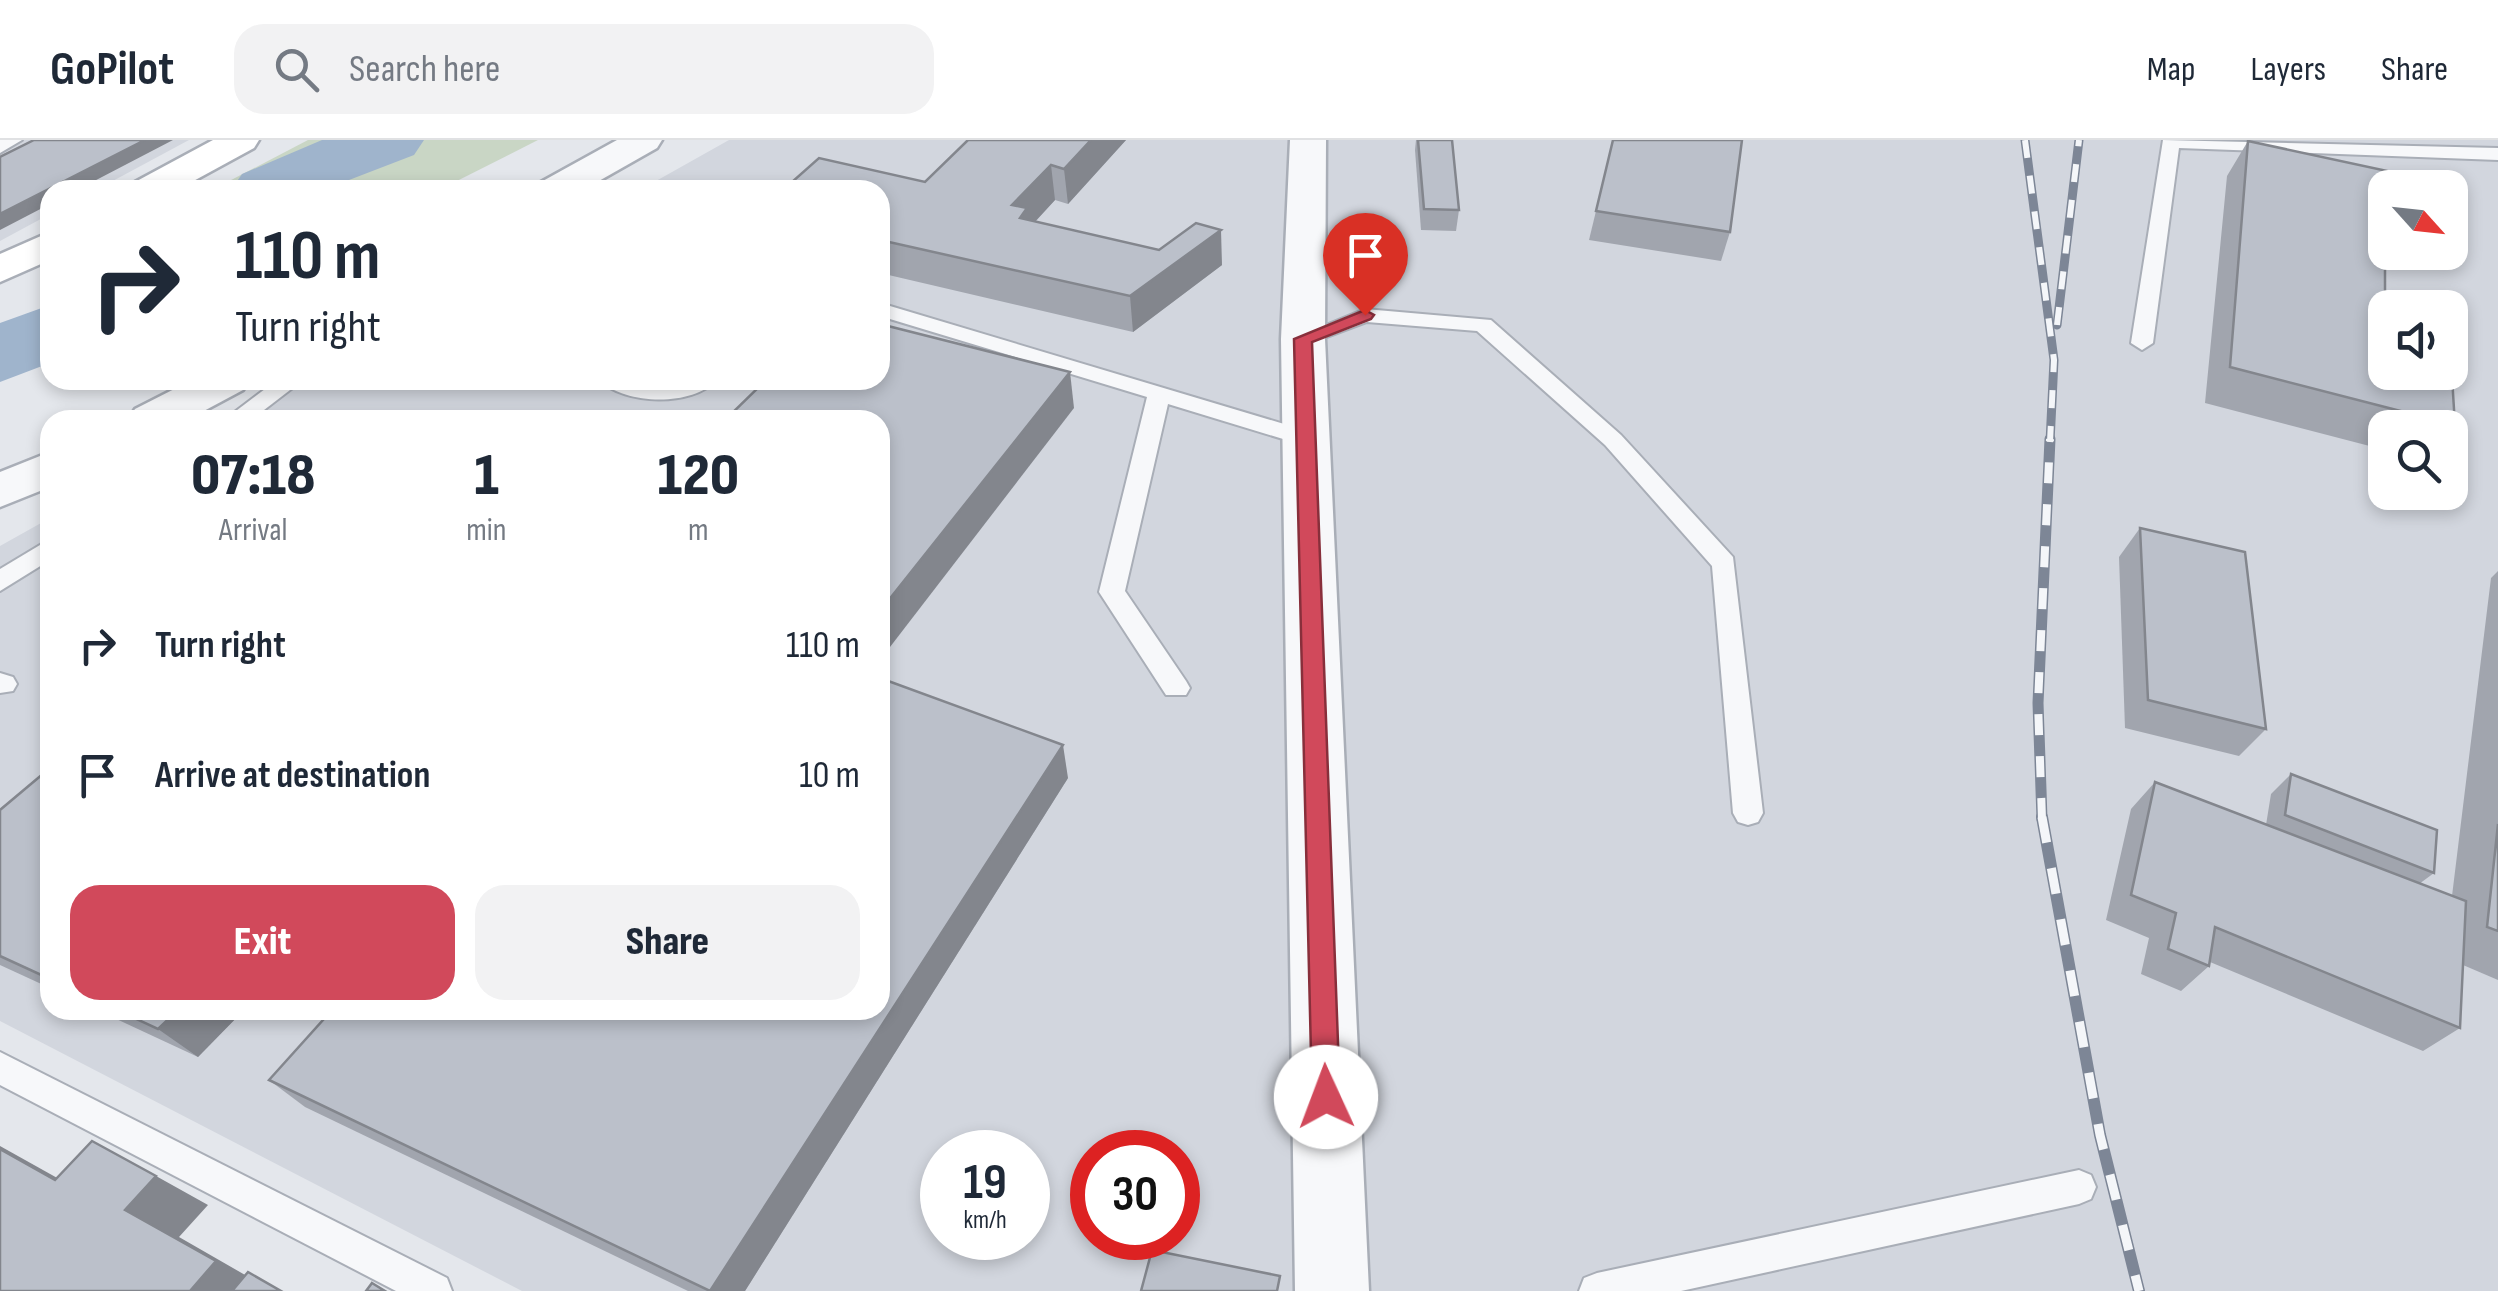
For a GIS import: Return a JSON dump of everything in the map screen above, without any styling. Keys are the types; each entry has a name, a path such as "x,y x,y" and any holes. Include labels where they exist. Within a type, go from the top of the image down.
{"main road":[{"path":"167,180 241,140"},
{"path":"0,270 40,249"}],"street":[{"path":"573,180 644,140"},
{"path":"1308,140 1303,339 1332,1291"},
{"path":"170,410 208,390"},
{"path":"0,491 40,473"}],"lane":[{"path":"0,146 12,140"},
{"path":"2142,342 2171,142 2461,146 2498,154"},
{"path":"890,312 1306,438"},
{"path":"1303,339 1365,315 1483,325 1612,440 1724,562 1748,814"},
{"path":"250,410 278,390"},
{"path":"645,390 690,390"},
{"path":"1159,392 1112,592 1176,688"},
{"path":"0,582 40,555"},
{"path":"0,1068 434,1291"},
{"path":"1597,1291 2079,1187"}],"shaded area":[{"path":"0,140 189,140 115,180 40,180 40,219 0,241"},
{"path":"729,140 2498,140 2498,1291 522,1291 0,1021 0,546 40,524 40,1020 890,1020 890,410 244,410 280,390 890,390 890,180 658,180"}],"green space":[{"path":"308,140 367,140 279,180 231,180"},
{"path":"410,140 538,140 459,180 312,180 343,164"}],"building":[{"path":"34,140 145,140 67,180 40,180 40,194 0,214 0,157"},
{"path":"968,140 1091,140 1064,169 1051,165 1012,205 1027,208 1020,218 1159,250 1196,223 1221,230 1130,296 890,242 890,180 794,180 819,158 925,182"},
{"path":"1418,140 1452,140 1459,210 1424,209"},
{"path":"1613,140 1742,140 1730,232 1596,211"},
{"path":"2248,141 2383,170 2368,170 2368,270 2385,270 2385,290 2368,290 2368,390 2453,390 2454,410 2397,410 2230,367"},
{"path":"890,327 1070,372 890,598 890,410 735,410 756,390 890,390"},
{"path":"2140,528 2245,552 2266,729 2148,700"},
{"path":"890,682 1063,745 890,1013"},
{"path":"2291,774 2437,830 2434,873 2285,815"},
{"path":"40,776 40,974 0,956 0,810"},
{"path":"2155,782 2466,901 2460,1028 2215,927 2209,966 2168,949 2176,913 2131,895"},
{"path":"2498,824 2498,931 2487,927"},
{"path":"139,1020 167,1020 158,1029"},
{"path":"323,1020 885,1020 710,1291 269,1080"},
{"path":"92,1141 156,1176 125,1210 216,1261 190,1291 0,1291 0,1149 55,1180"},
{"path":"1149,1260 1200,1260 1280,1276 1277,1291 1141,1291"},
{"path":"248,1272 281,1291 232,1291"},
{"path":"372,1283 385,1291 366,1291"}],"waterway":[{"path":"287,180 389,140"},
{"path":"0,356 40,335"}],"railway":[{"path":"2025,140 2054,360 2050,442"},
{"path":"2057,325 2079,140"},
{"path":"2042,819 2038,703 2050,439"},
{"path":"2042,817 2100,1135 2139,1291"}],"route":[{"path":"1326,1097 1303,339 1365,315"}]}
